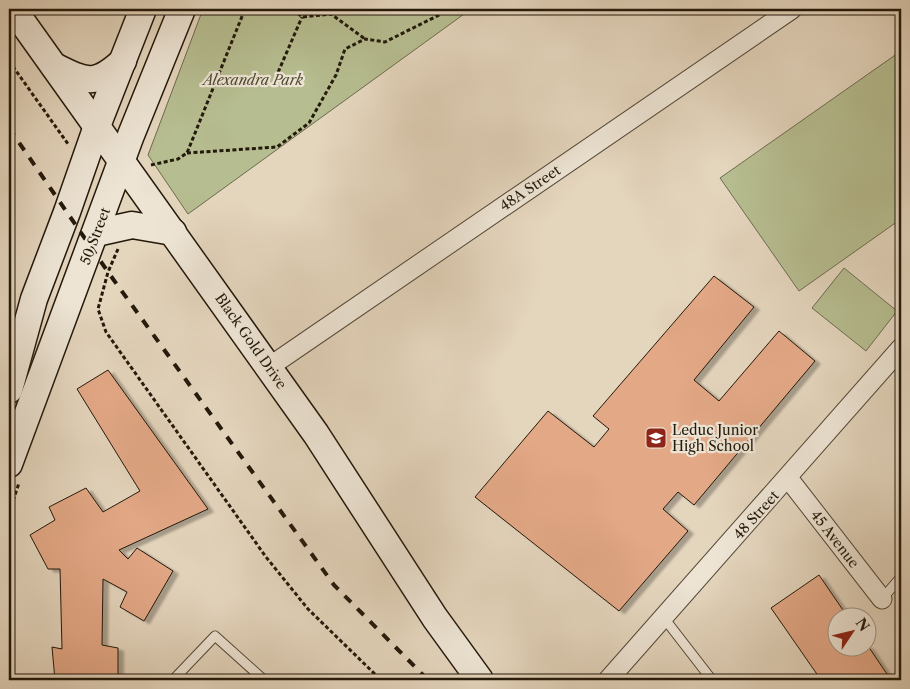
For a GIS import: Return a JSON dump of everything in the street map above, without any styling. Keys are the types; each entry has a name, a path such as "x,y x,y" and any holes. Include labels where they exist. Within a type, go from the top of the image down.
{"main road":[{"name":"Black Gold Drive","path":"13,9 174,232 316,434 450,639 480,680"},
{"path":"9,390 34,299 68,212 97,126 143,9"},
{"name":"50 Street","path":"9,464 96,233 128,169 182,9"},
{"path":"54,66 80,79 93,80 107,76 122,62"},
{"path":"96,233 132,225 174,232"}],"street":[{"name":"48A Street","path":"269,367 792,9"},
{"name":"48 Street","path":"608,680 901,348"},
{"name":"45 Avenue","path":"788,478 882,599"}],"lane":[{"path":"882,599 901,577"},
{"path":"664,618 712,680"},
{"path":"176,680 215,636 264,680"}],"path":[{"path":"187,153 245,9"},
{"path":"293,9 302,17 331,14 341,9"},
{"path":"331,14 365,39 385,42 451,9"},
{"path":"273,84 302,17"},
{"path":"128,169 143,156 150,166 178,159 187,153 277,147 309,122 336,75 345,49 365,39"},
{"path":"121,226 122,238 108,272 98,309 106,332 266,557 308,609 381,680"}],"green space":[{"name":"Alexandra Park","path":"203,9 471,9 188,214 148,155"},
{"path":"901,51 901,219 799,291 720,178"},
{"path":"844,268 897,311 866,351 812,308"}],"building":[{"path":"714,276 754,307 694,380 719,401 779,331 815,361 694,505 678,492 663,509 688,531 619,611 475,497 548,411 594,447 609,429 593,416"},
{"path":"108,370 208,509 119,550 128,559 137,548 173,571 144,621 120,607 127,592 103,579 102,645 118,648 118,680 55,680 52,647 62,649 60,569 48,569 30,535 55,520 49,507 86,488 103,512 140,491 77,389"},
{"path":"819,575 840,606 828,606 828,656 875,656 891,680 821,680 771,608"}],"railway":[{"path":"9,128 108,272 334,585 428,680"}],"place":[{"name":"Leduc Junior High School","path":"656,438"}]}
